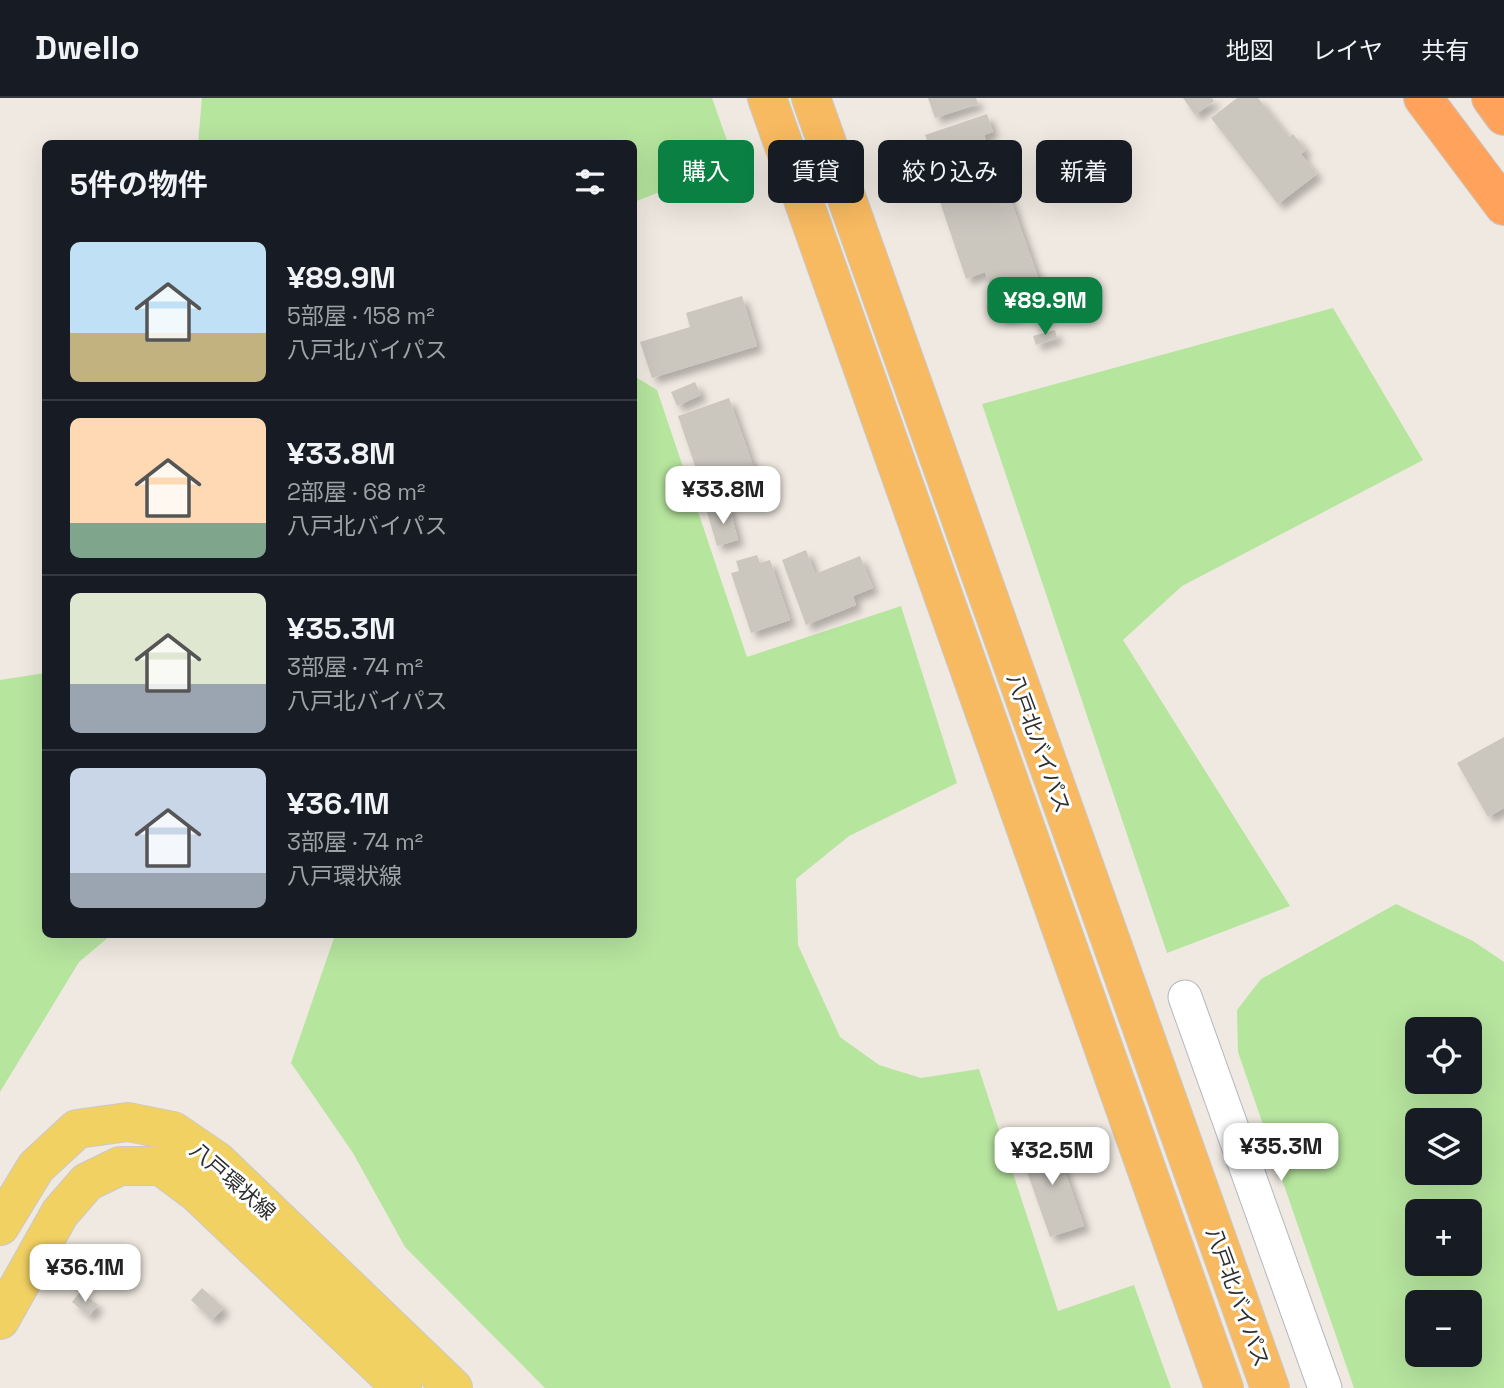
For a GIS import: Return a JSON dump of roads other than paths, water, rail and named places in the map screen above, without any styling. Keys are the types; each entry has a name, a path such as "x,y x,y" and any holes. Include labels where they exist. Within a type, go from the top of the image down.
{"highway":[{"name":"八戸北バイパス","path":"767,98 1224,1388"},
{"name":"八戸北バイパス","path":"811,98 1270,1388"},
{"path":"1423,98 1504,206"},
{"path":"1491,98 1504,117"}],"main road":[{"name":"八戸環状線","path":"0,1226 36,1167 77,1129 128,1122 173,1131 217,1161 453,1388"},
{"name":"八戸環状線","path":"0,1320 60,1213 87,1182 120,1166 160,1166 197,1194 402,1388"}],"street":[{"path":"1185,997 1325,1388"}]}
